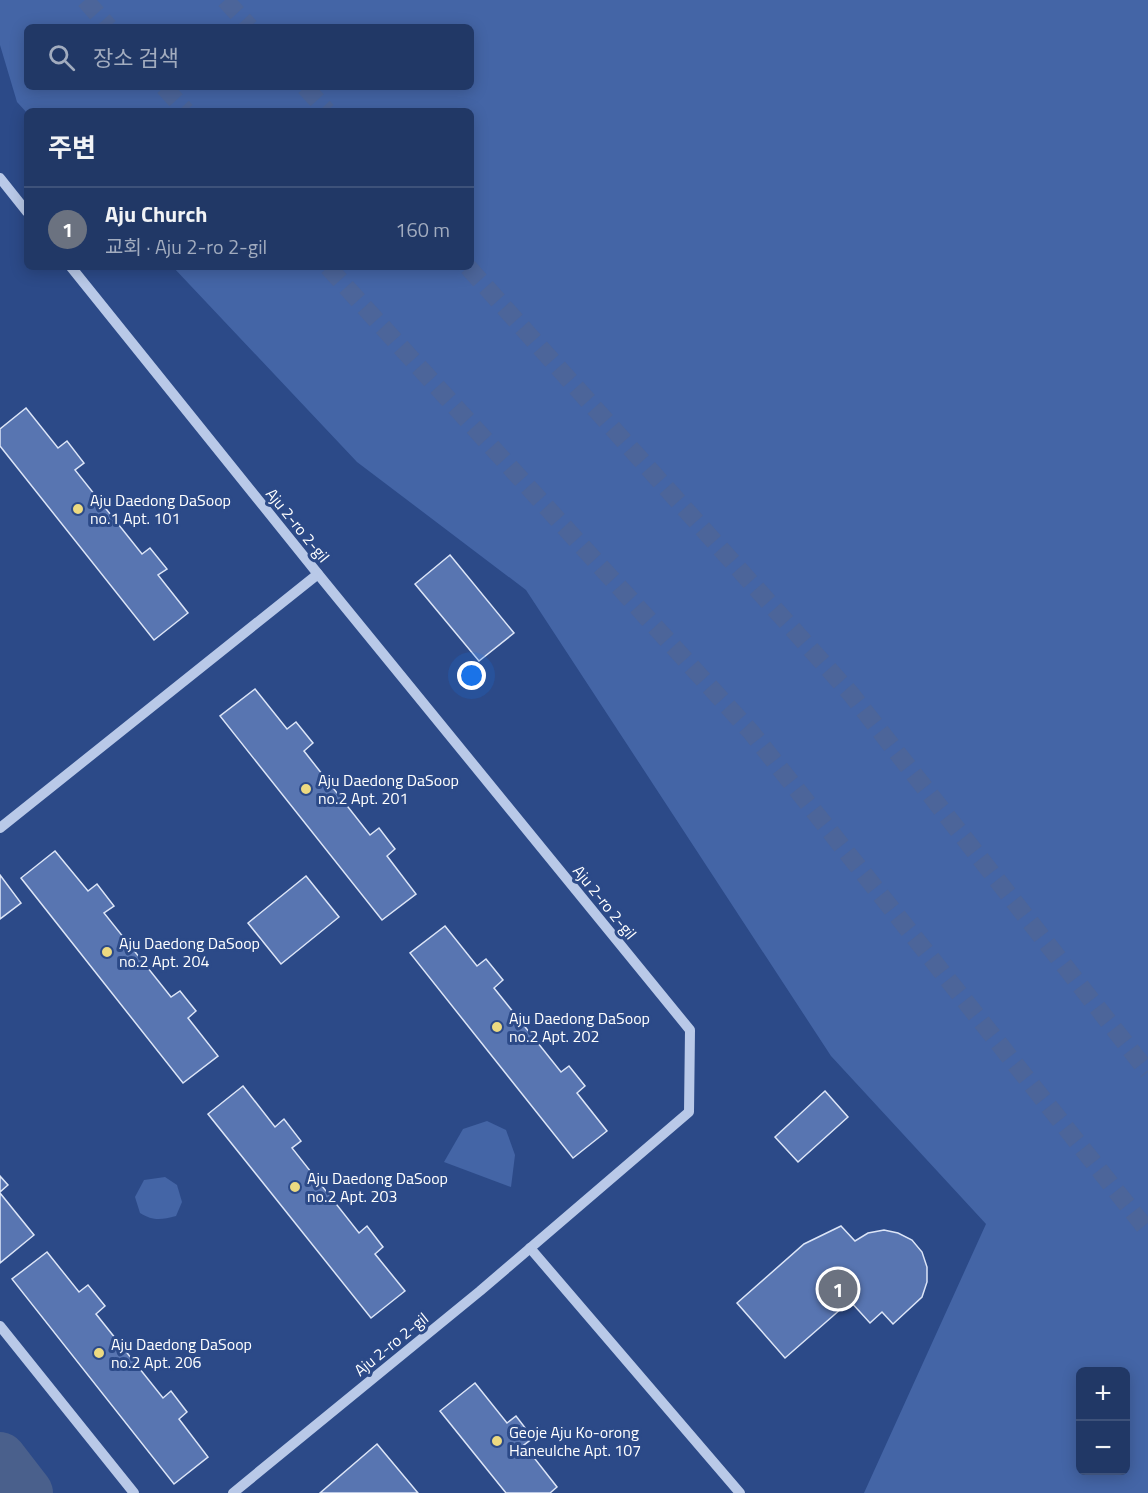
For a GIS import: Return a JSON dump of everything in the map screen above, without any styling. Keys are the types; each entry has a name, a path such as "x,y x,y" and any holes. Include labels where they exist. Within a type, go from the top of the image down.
{"street":[{"path":"0,178 24,208"},
{"name":"Aju 2-ro 2-gil","path":"73,270 690,1030 689,1112 530,1248 233,1493"},
{"path":"0,828 318,574"},
{"path":"530,1248 740,1493"},
{"path":"0,1326 134,1493"}],"shaded area":[{"path":"0,0 1148,0 1148,1493 864,1493 986,1224 831,1056 526,590 357,462 176,270 474,270 474,108 24,110 17,102 0,45"},
{"path":"487,1121 506,1130 515,1155 511,1187 444,1162 463,1129"},
{"path":"165,1177 177,1185 182,1202 176,1216 157,1219 140,1213 135,1197 144,1180"}],"building":[{"name":"Aju Daedong DaSoop no.1 Apt. 101","path":"26,408 58,448 67,441 84,463 75,470 142,554 150,548 167,569 158,575 188,613 154,640 0,446 0,429"},
{"path":"450,555 514,633 479,661 415,584"},
{"name":"Aju Daedong DaSoop no.2 Apt. 201","path":"255,689 287,729 296,722 313,743 304,751 370,835 379,828 395,849 387,856 416,894 382,920 220,716"},
{"name":"Aju Daedong DaSoop no.2 Apt. 204","path":"55,851 88,891 97,884 114,906 104,913 171,997 180,991 196,1011 188,1018 218,1056 183,1083 21,878"},
{"path":"0,875 21,903 0,919"},
{"path":"306,876 339,917 281,964 248,923"},
{"name":"Aju Daedong DaSoop no.2 Apt. 202","path":"445,926 477,966 486,959 503,980 494,988 561,1072 569,1066 585,1086 577,1093 607,1131 573,1158 410,953"},
{"name":"Aju Daedong DaSoop no.2 Apt. 203","path":"243,1086 275,1127 284,1119 301,1141 292,1148 359,1233 367,1226 383,1247 375,1254 405,1291 371,1318 208,1114"},
{"path":"825,1091 848,1117 798,1162 775,1137"},
{"path":"0,1176 8,1185 0,1192"},
{"path":"0,1193 34,1235 0,1263"},
{"path":"841,1226 855,1241 868,1233 884,1230 898,1233 912,1240 922,1252 927,1267 927,1282 922,1297 893,1324 882,1312 870,1323 850,1301 785,1358 737,1303 804,1244"},
{"name":"Aju Daedong DaSoop no.2 Apt. 206","path":"47,1252 79,1292 88,1285 105,1306 96,1314 163,1398 171,1391 187,1412 179,1419 208,1457 174,1484 12,1279"},
{"name":"Geoje Aju Ko-orong Haneulche Apt. 107","path":"475,1383 507,1423 516,1416 533,1438 524,1445 557,1487 550,1493 506,1493 440,1411"},
{"path":"377,1444 418,1493 320,1493"}],"waterway":[{"path":"0,1458 27,1493"}],"tunnel":[{"path":"85,0 106,24"},
{"path":"225,0 247,24"},
{"path":"167,90 183,108"},
{"path":"308,90 324,108"},
{"path":"331,270 751,732 1148,1231"},
{"path":"471,270 851,694 1148,1072"}],"place":[{"name":"Aju Daedong DaSoop no.1 Apt. 101","path":"78,509"},
{"name":"Aju Daedong DaSoop no.2 Apt. 201","path":"306,789"},
{"name":"Aju Daedong DaSoop no.2 Apt. 204","path":"107,952"},
{"name":"Aju Daedong DaSoop no.2 Apt. 202","path":"497,1027"},
{"name":"Aju Daedong DaSoop no.2 Apt. 203","path":"295,1187"},
{"name":"Aju Church","path":"838,1289"},
{"name":"Aju Daedong DaSoop no.2 Apt. 206","path":"99,1353"},
{"name":"Geoje Aju Ko-orong Haneulche Apt. 107","path":"497,1441"}]}
